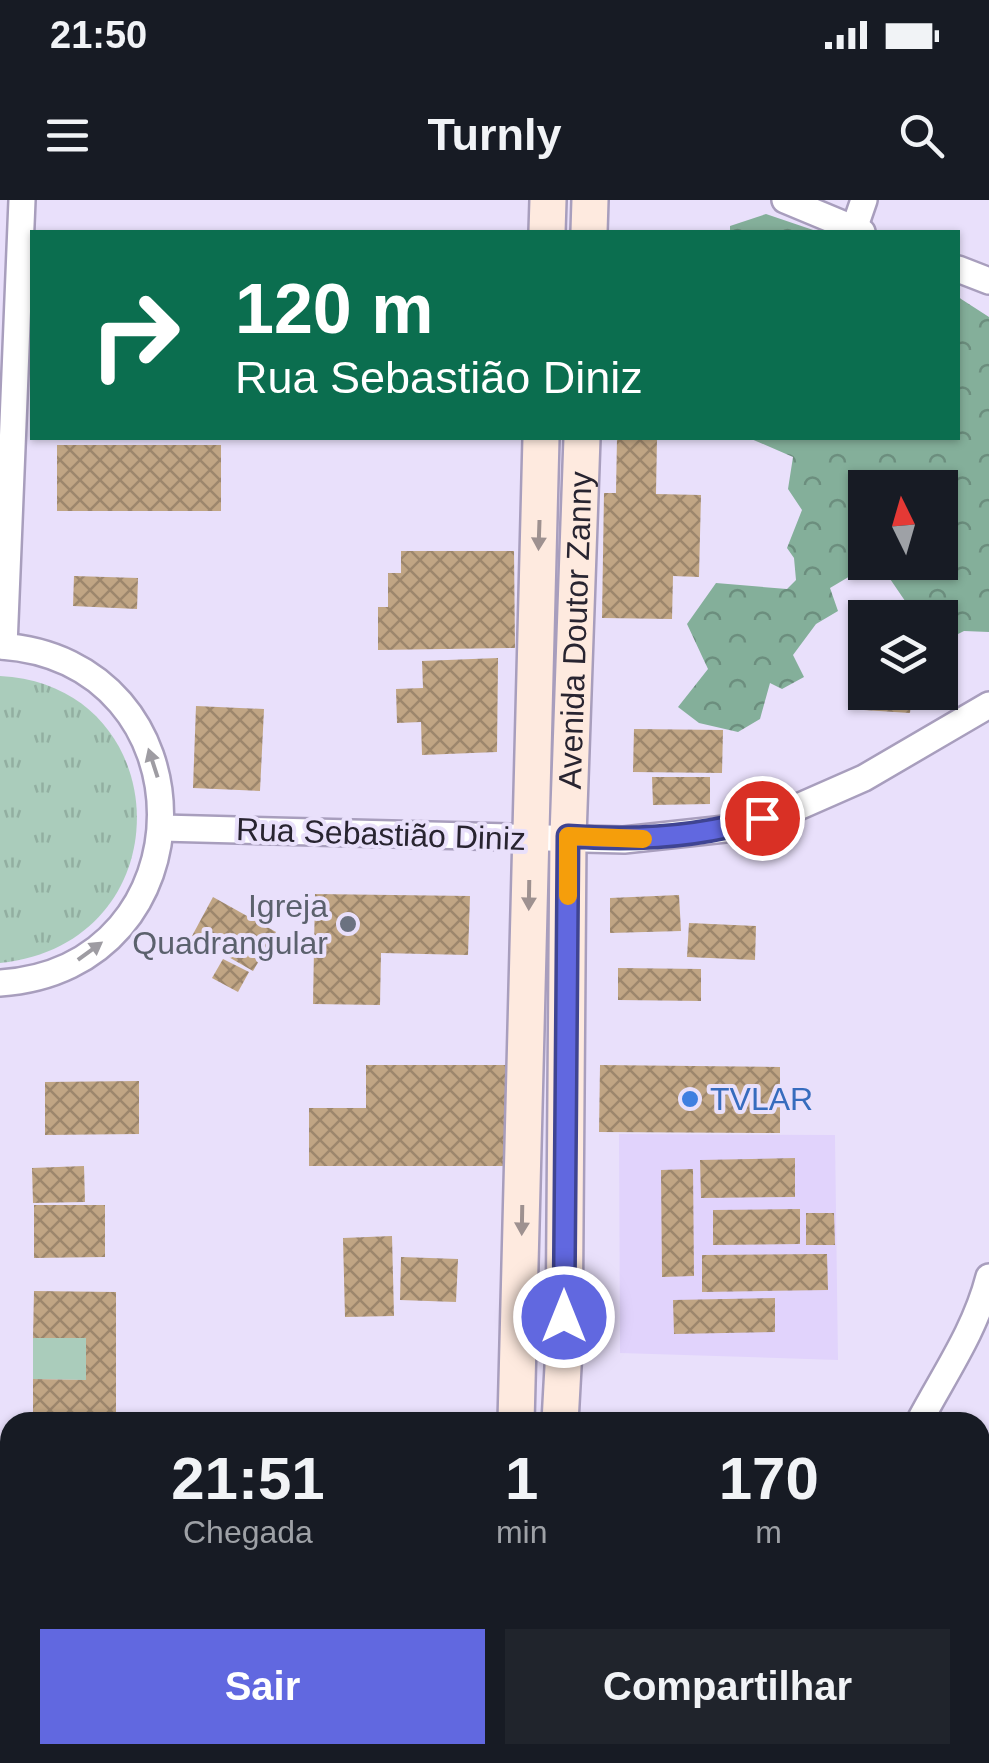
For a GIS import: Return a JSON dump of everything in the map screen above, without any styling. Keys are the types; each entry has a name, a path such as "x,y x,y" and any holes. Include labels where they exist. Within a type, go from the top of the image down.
{"street":[{"path":"0,983 38,978 69,966 110,937 146,887 157,858 162,828 162,797 156,767 137,725 121,705 100,683 64,662 2,646 22,200"},
{"path":"548,200 548,230"},
{"path":"589,230 590,200"},
{"path":"785,200 856,230"},
{"path":"858,230 864,200"},
{"path":"960,270 989,281"},
{"name":"Avenida Doutor Zanny","path":"516,1412 542,440"},
{"name":"Avenida Doutor Zanny","path":"561,1412 568,836 582,440"},
{"name":"Rua Sebastião Diniz","path":"162,828 624,840 725,830 798,807 864,778 989,705"},
{"path":"925,1412 954,1366 980,1311 989,1277"}],"shaded area":[{"path":"619,1134 835,1135 838,1360 620,1353"}],"green space":[{"path":"766,214 813,230 730,230 730,226"},
{"path":"960,298 989,317 989,632 958,634 958,600 904,600 891,580 958,580 958,470 848,470 848,577 830,588 838,611 816,624 793,655 804,677 782,689 770,683 760,719 738,732 699,723 678,707 708,669 687,624 716,583 787,589 796,580 794,558 787,548 802,510 788,489 793,457 754,440 960,440"},
{"path":"0,676 59,690 101,722 128,765 137,815 129,866 104,911 61,945 0,963"},
{"path":"33,1338 86,1338 86,1380 33,1379"}],"building":[{"path":"617,440 657,440 656,494 701,495 699,577 673,576 672,619 602,618 604,493 616,493"},
{"path":"57,445 221,445 221,511 57,511"},
{"path":"401,551 514,551 515,648 378,650 378,607 388,607 388,573 401,573"},
{"path":"74,576 138,578 137,609 73,606"},
{"path":"498,658 497,752 422,755 421,722 397,723 396,689 423,688 422,661"},
{"path":"196,706 264,709 260,791 193,788"},
{"path":"864,710 910,710 910,713"},
{"path":"634,729 723,730 722,773 633,772"},
{"path":"652,777 710,777 710,804 653,805"},
{"path":"315,894 470,896 468,955 381,953 380,1005 313,1004"},
{"path":"679,895 681,931 610,933 610,898"},
{"path":"213,897 276,932 253,971 192,936"},
{"path":"689,923 756,926 755,960 687,957"},
{"path":"223,959 249,972 238,992 212,978"},
{"path":"618,968 701,969 701,1001 618,1000"},
{"path":"366,1065 506,1065 505,1166 309,1166 309,1108 366,1108"},
{"name":"TVLAR","path":"600,1065 780,1067 780,1133 599,1132"},
{"path":"139,1081 139,1134 45,1135 45,1082"},
{"path":"795,1158 795,1197 701,1198 700,1160"},
{"path":"84,1166 85,1202 33,1203 32,1168"},
{"path":"693,1169 694,1276 662,1277 661,1170"},
{"path":"34,1205 105,1205 105,1257 34,1258"},
{"path":"800,1209 800,1244 713,1245 713,1210"},
{"path":"806,1213 834,1213 835,1245 806,1245"},
{"path":"392,1236 394,1316 345,1317 343,1238"},
{"path":"827,1254 828,1290 702,1292 702,1255"},
{"path":"401,1257 458,1259 456,1302 400,1300"},
{"path":"34,1291 116,1292 116,1412 33,1412 33,1379 86,1380 86,1338 33,1338"},
{"path":"775,1298 775,1332 674,1334 673,1300"}],"slow traffic":[{"path":"568,896 568,836 643,839"}],"place":[{"name":"Igreja Quadrangular","path":"348,924"},
{"name":"TVLAR","path":"690,1099"}],"route":[{"path":"564,1317 568,836 624,840 672,837 725,830 762,818"}]}
